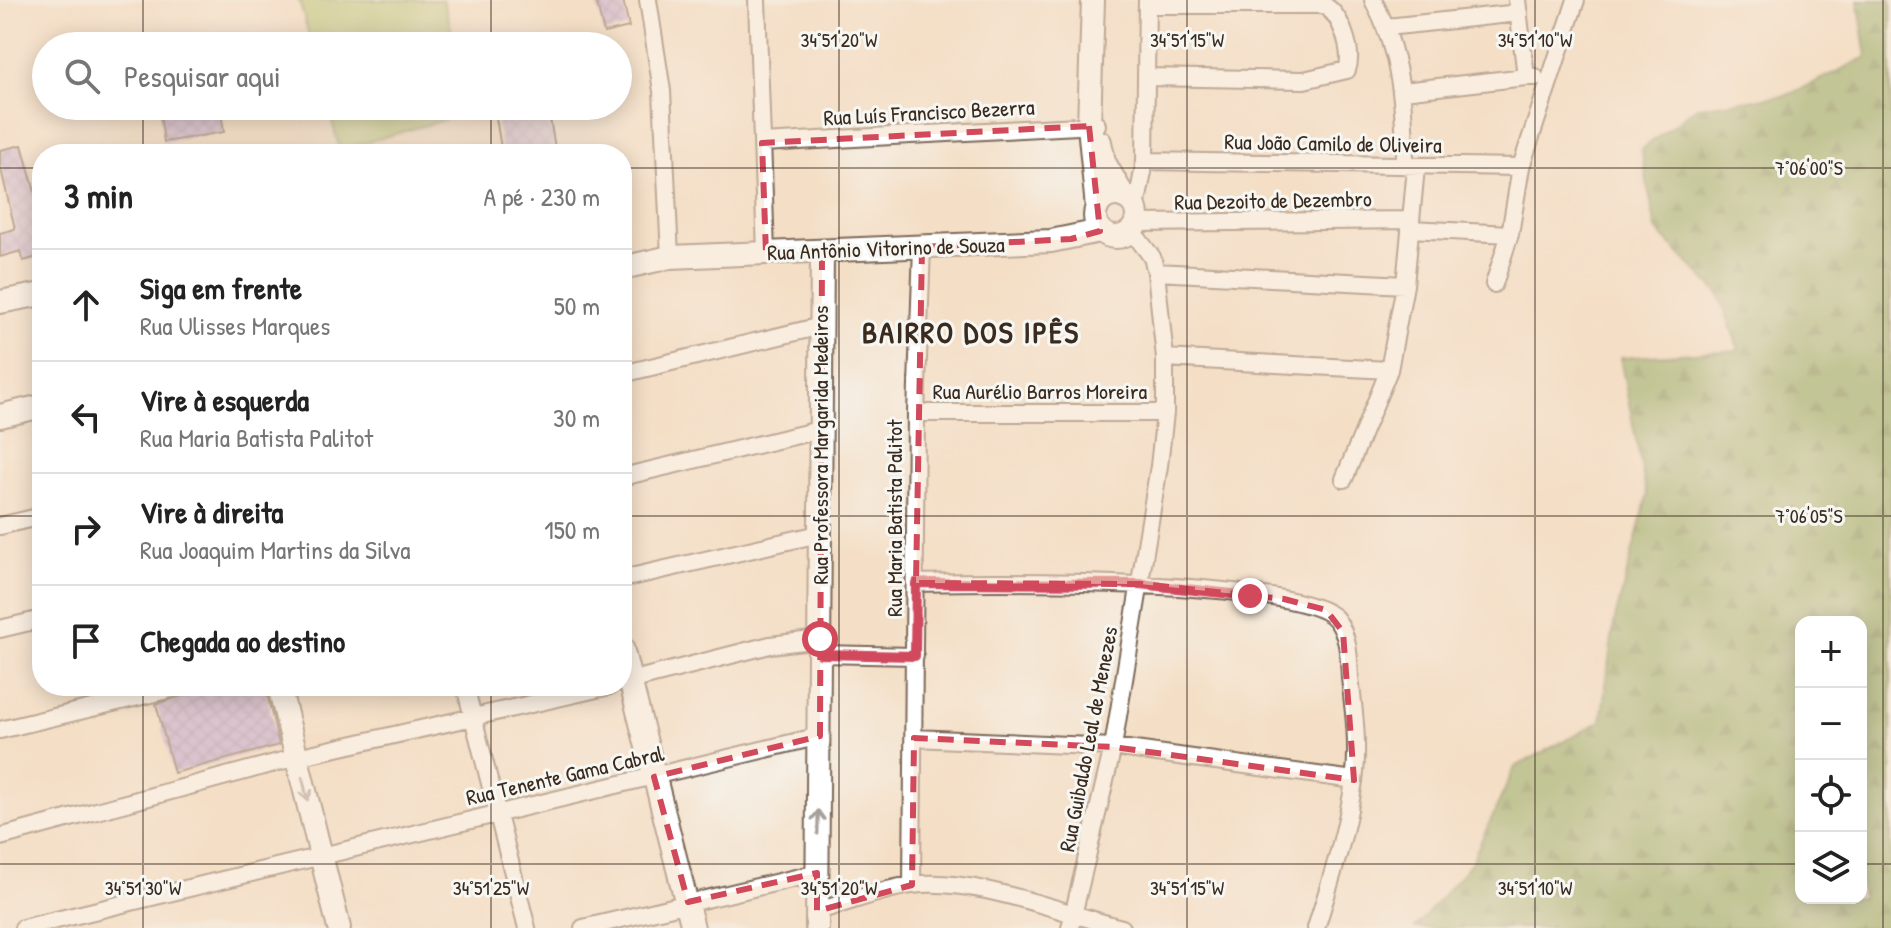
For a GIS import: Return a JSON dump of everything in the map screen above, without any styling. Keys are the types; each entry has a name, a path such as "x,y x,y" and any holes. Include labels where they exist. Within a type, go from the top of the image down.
{"main road":[{"path":"1093,0 1092,119 1095,216 1100,231"},
{"path":"1092,119 1104,162 1132,215"},
{"path":"1097,208 1108,197 1132,215"},
{"name":"Rua Antônio Vitorino de Souza","path":"632,266 670,257 1071,239 1100,231 1116,238 1132,215"},
{"name":"Rua Professora Margarida Medeiros","path":"817,920 822,251"},
{"path":"0,302 32,296"},
{"path":"0,416 32,408"},
{"path":"282,696 339,928"},
{"path":"626,696 654,777 693,928"}],"street":[{"path":"648,0 662,91 670,257"},
{"path":"757,0 766,253"},
{"path":"1344,479 1389,370 1405,285 1410,224 1410,166 1403,91 1387,27 1373,0"},
{"path":"1494,284 1510,234 1521,167 1576,0"},
{"path":"1132,215 1145,161 1147,3 1326,6 1337,18 1350,67 1339,74 1304,80 1148,77"},
{"path":"1387,27 1518,6 1526,77"},
{"path":"1403,91 1550,76"},
{"name":"Rua Luís Francisco Bezerra","path":"762,143 1092,119"},
{"name":"Rua João Camilo de Oliveira","path":"1145,161 1521,167"},
{"name":"Rua Dezoito de Dezembro","path":"1132,215 1410,224 1510,234"},
{"name":"Rua Guibaldo Leal de Menezes","path":"1072,922 1113,747 1165,413 1165,358 1156,272 1132,215"},
{"name":"Rua Maria Batista Palitot","path":"912,885 916,413 922,247"},
{"path":"1156,272 1405,285"},
{"path":"632,372 821,326"},
{"path":"1165,358 1389,370"},
{"name":"Rua Aurélio Barros Moreira","path":"916,413 1165,413"},
{"path":"632,475 819,430"},
{"path":"0,526 32,518"},
{"path":"632,577 819,534"},
{"path":"916,583 1140,584 1310,604 1335,618 1348,649 1356,740 1354,780 1332,876 1316,928"},
{"path":"0,629 32,621"},
{"path":"632,680 770,645 915,656"},
{"path":"0,730 142,696"},
{"path":"468,696 527,928"},
{"path":"0,837 297,757 566,696"},
{"name":"Rua Tenente Gama Cabral","path":"23,928 820,736"},
{"path":"914,738 1113,747 1354,780"},
{"path":"583,928 817,873"},
{"path":"817,920 912,885 983,890 1072,922 1122,928"}],"highlighted area":[{"path":"1089,126 1100,231 1071,239 922,247 916,583 1140,584 1284,599 1326,610 1343,632 1354,780 1113,747 914,738 912,885 817,911 817,873 688,902 654,777 820,736 822,251 766,253 762,143"}],"green space":[{"path":"299,0 443,0 452,32 308,32"},
{"path":"1858,0 1891,0 1891,928 1415,928 1471,863 1515,767 1601,721 1614,623 1647,496 1620,358 1739,350 1719,294 1656,230 1641,150 1697,107 1788,95 1867,57"},
{"path":"332,120 443,120 361,144 338,144"}],"building":[{"path":"596,0 623,0 629,27 604,32"},
{"path":"161,120 222,120 224,132 164,142"},
{"path":"496,120 550,120 554,144 500,144"},
{"path":"22,145 32,182 32,259 23,261 21,251 0,257 0,233 15,229 0,165 0,150"},
{"path":"181,696 267,696 279,745 174,773 156,704"}],"district":[{"name":"BAIRRO DOS IPÊS","path":"971,332"}],"route":[{"path":"820,639 820,654 915,656 916,583 1010,581 1140,584 1250,596"}]}
